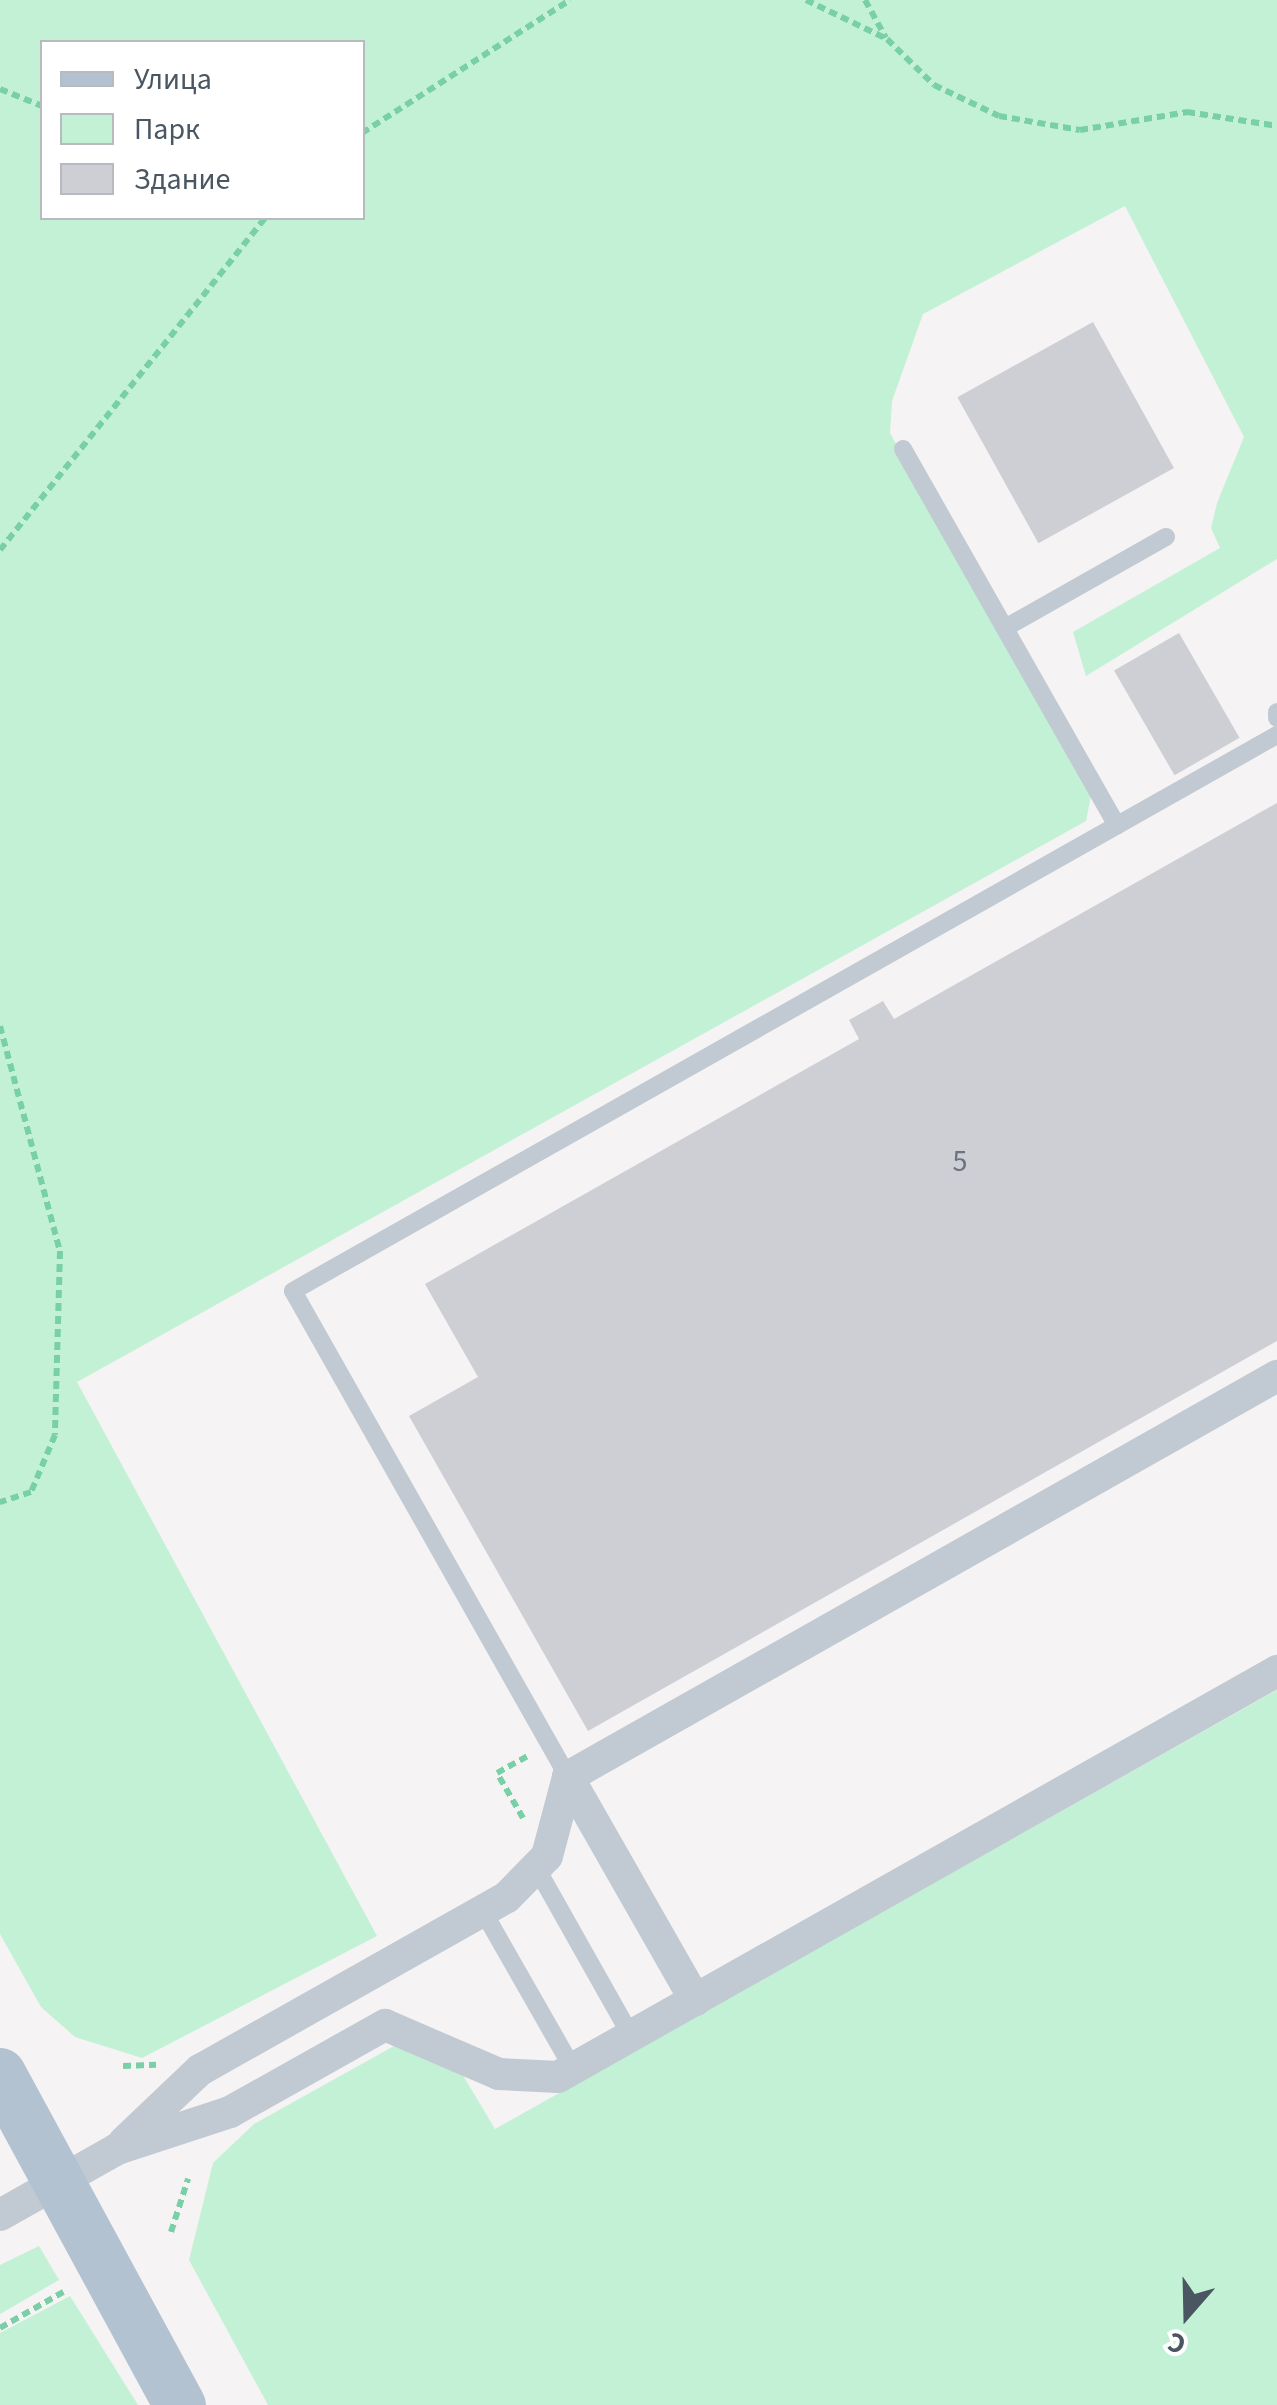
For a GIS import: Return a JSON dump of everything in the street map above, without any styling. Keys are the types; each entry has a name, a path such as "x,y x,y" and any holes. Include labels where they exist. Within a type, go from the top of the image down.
{"main road":[{"path":"0,2074 180,2405"}],"street":[{"path":"117,2149 200,2070 482,1910 537,1869 568,1776 1277,1376"},
{"path":"0,2214 117,2149 230,2112 385,2024 500,2074 530,2080 572,2069 1277,1671"},
{"path":"568,1776 695,2000"}],"lane":[{"path":"903,449 1117,826"},
{"path":"1005,628 1166,537"},
{"path":"568,1776 293,1291 1277,735"},
{"path":"537,1869 631,2036"},
{"path":"482,1910 572,2069"}],"path":[{"path":"365,132 570,0"},
{"path":"806,0 887,39"},
{"path":"865,0 887,39 934,85 999,116 1080,130 1187,112 1277,126"},
{"path":"0,89 40,105"},
{"path":"0,550 263,220"},
{"path":"0,1026 60,1251 56,1435 31,1492 0,1502"},
{"path":"527,1825 497,1773 550,1743"},
{"path":"171,2232 188,2179"},
{"path":"0,2328 63,2292"}],"green space":[{"path":"0,0 1277,0 1277,559 1086,676 1073,632 1220,548 1211,528 1244,437 1125,206 923,314 892,401 890,433 1091,796 1086,821 77,1382 377,1936 142,2058 75,2037 41,2007 0,1934"},
{"path":"1277,1690 1277,2405 268,2405 189,2260 213,2163 254,2124 412,2036 452,2057 495,2129"},
{"path":"39,2246 59,2280 0,2314 0,2265"},
{"path":"70,2296 138,2405 0,2405 0,2333"}],"building":[{"path":"1093,322 1174,468 1038,543 957,397"},
{"path":"1179,633 1240,738 1175,775 1114,670"},
{"path":"1277,803 1277,1341 588,1731 409,1416 478,1377 425,1284 859,1039 849,1020 883,1001 894,1019"}]}
